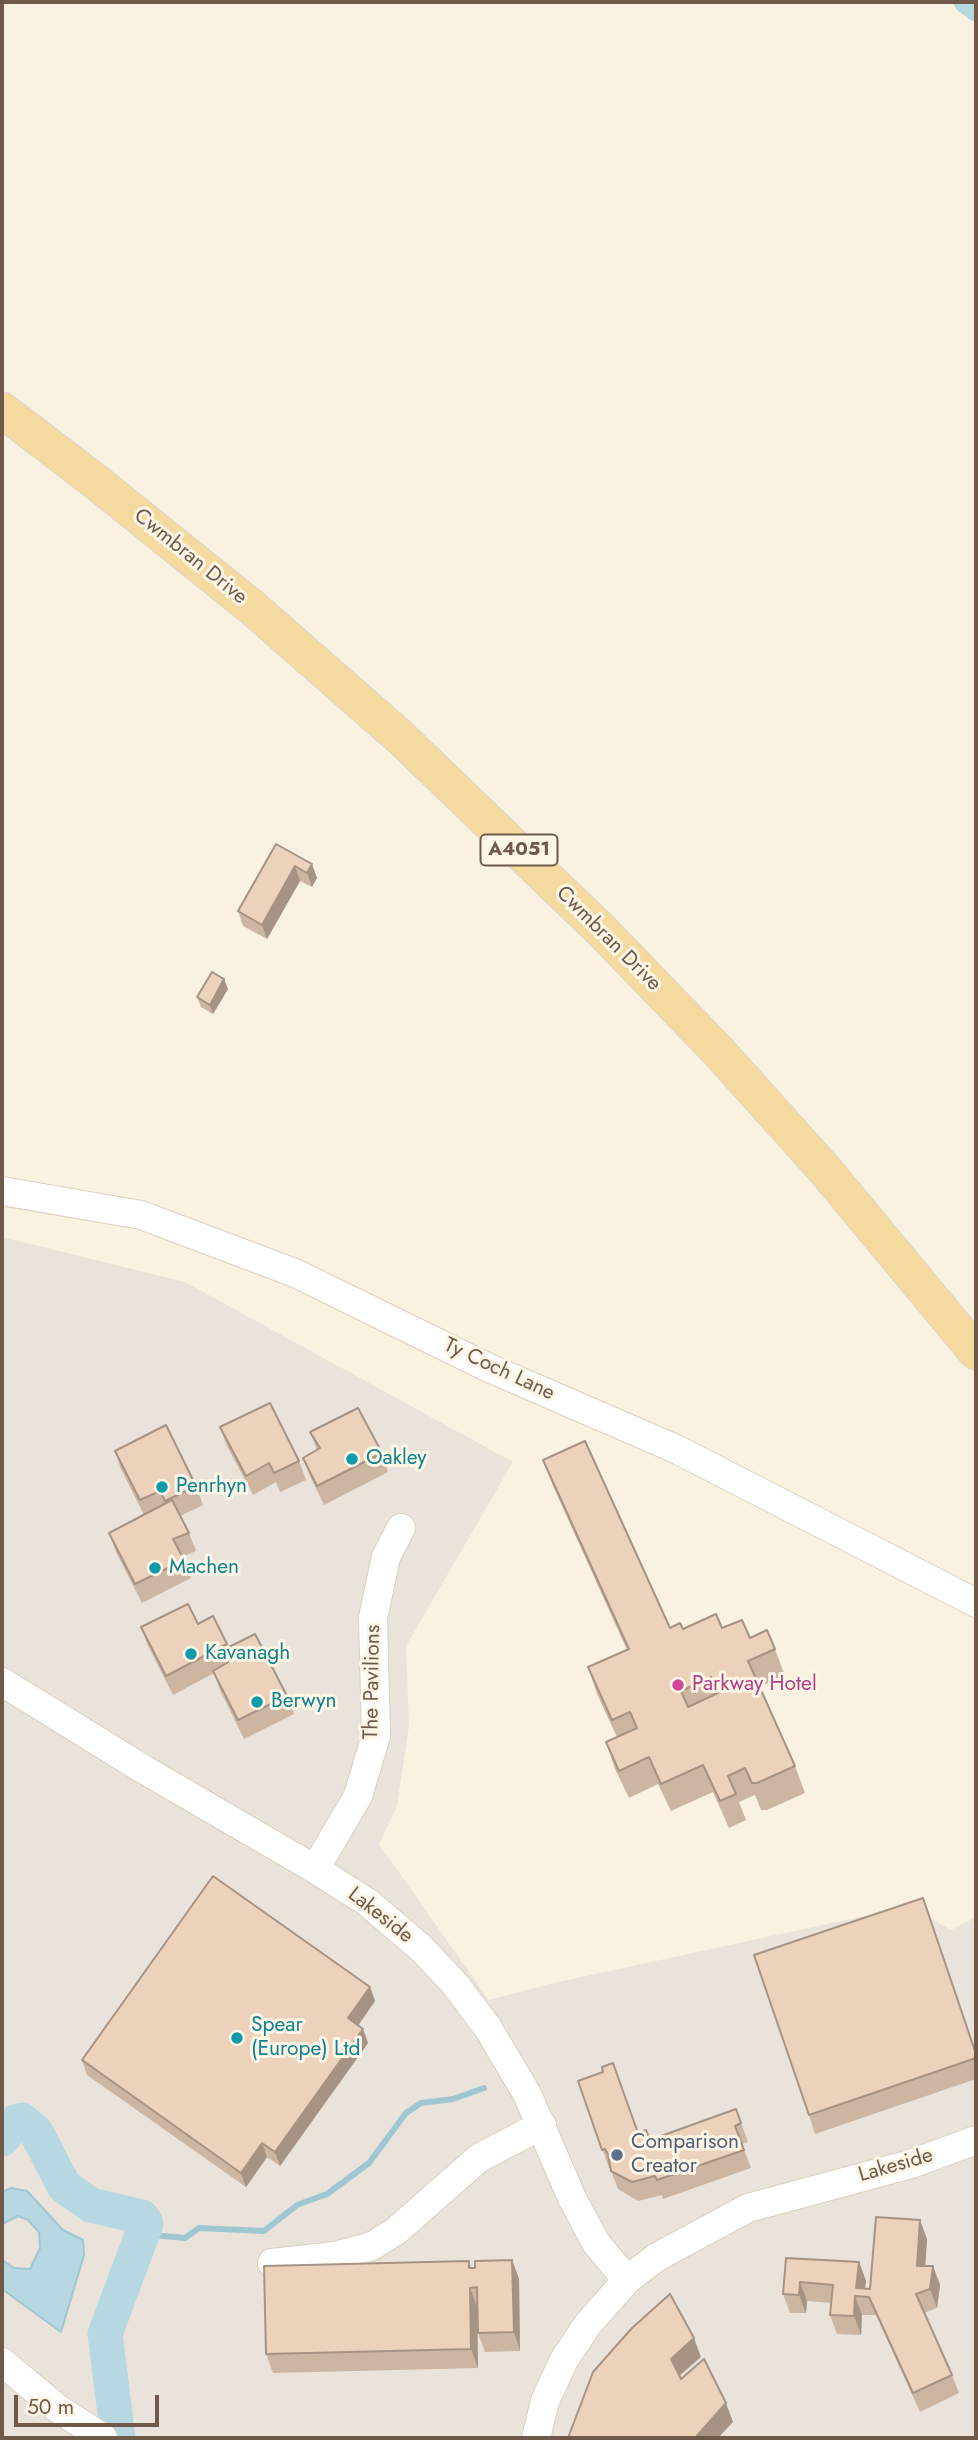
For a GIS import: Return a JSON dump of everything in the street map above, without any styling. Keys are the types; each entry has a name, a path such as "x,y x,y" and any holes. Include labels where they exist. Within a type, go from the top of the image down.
{"main road":[{"name":"Cwmbran Drive","path":"2,411 95,481 254,609 400,737 603,931 718,1051 825,1170 976,1352"}],"street":[{"name":"Ty Coch Lane","path":"2,1191 141,1215 295,1273 489,1368 676,1449 976,1603"},
{"name":"The Pavilions","path":"315,1869 358,1796 376,1736 373,1619 386,1557 401,1528"},
{"name":"Lakeside","path":"2,1682 367,1902 421,1948 455,1984 488,2028 542,2125 572,2198 596,2243 627,2280"},
{"path":"272,2263 335,2256 372,2246 396,2231 479,2158 542,2125"},
{"name":"Lakeside","path":"536,2438 545,2401 564,2360 588,2323 627,2280 657,2257 694,2234 748,2208 911,2164 976,2140"},
{"path":"2,2362 57,2408 103,2438"}],"shaded area":[{"path":"2,1237 185,1282 513,1462 406,1646 409,1726 397,1806 379,1844 489,2000 549,1984 910,1906 951,1930 976,1917 976,2438 2,2438"}],"water":[{"path":"11,2188 27,2191 63,2230 83,2240 84,2255 61,2332 2,2289 2,2260 14,2268 30,2269 40,2248 39,2232 28,2220 18,2216 2,2224 2,2192"}],"building":[{"path":"276,844 312,864 307,873 295,866 262,925 238,911"},
{"path":"212,972 224,979 210,1005 197,997"},
{"path":"270,1403 299,1461 274,1473 269,1463 246,1476 220,1427"},
{"path":"358,1408 382,1453 317,1486 303,1458 320,1448 310,1432"},
{"name":"Penrhyn","path":"166,1425 196,1486 165,1501 160,1491 140,1500 115,1451"},
{"path":"585,1441 670,1628 680,1623 683,1629 716,1614 722,1628 742,1620 750,1638 767,1630 775,1649 748,1661 795,1766 757,1783 752,1783 745,1768 728,1776 736,1794 720,1801 703,1765 661,1784 649,1757 619,1771 606,1742 637,1728 630,1712 612,1720 588,1667 629,1649 543,1460","holes":["711,1677 718,1693 688,1707 681,1691"]},
{"name":"Machen","path":"172,1500 189,1533 173,1539 184,1560 135,1584 109,1533"},
{"path":"188,1604 198,1624 213,1616 227,1644 166,1676 141,1627"},
{"name":"Berwyn","path":"255,1634 287,1696 238,1720 213,1671 232,1660 225,1649"},
{"name":"Spear (Europe) Ltd","path":"213,1876 370,1987 348,2018 363,2029 275,2152 262,2143 241,2173 82,2060"},
{"path":"923,1898 976,2058 809,2115 754,1955"},
{"path":"613,2063 638,2133 646,2130 650,2140 736,2109 741,2123 735,2126 744,2150 657,2180 655,2176 632,2182 611,2171 608,2154 605,2149 602,2150 578,2081 603,2072 602,2067"},
{"path":"876,2217 920,2220 917,2266 933,2266 930,2289 916,2294 952,2375 913,2393 869,2297 855,2296 854,2316 830,2315 833,2285 800,2282 799,2295 783,2294 786,2258 859,2262 856,2288 870,2289"},
{"path":"512,2260 514,2332 478,2333 477,2287 470,2288 471,2349 266,2354 264,2266 469,2261 469,2268 475,2268 475,2261"},
{"path":"670,2294 694,2338 671,2359 681,2379 704,2359 726,2403 695,2438 568,2438 593,2372 632,2328"}],"waterway":[{"path":"964,2 976,11"},
{"path":"142,2234 185,2238 199,2228 264,2231 297,2205 327,2194 369,2163 406,2113 421,2103 453,2099 484,2088"},
{"path":"2,2139 15,2122 22,2120 36,2132 64,2186 91,2205 142,2217 146,2224 105,2334 118,2438"}],"place":[{"name":"Oakley","path":"352,1459"},
{"name":"Penrhyn","path":"162,1487"},
{"name":"Machen","path":"155,1568"},
{"name":"Kavanagh","path":"191,1654"},
{"name":"Parkway Hotel","path":"678,1685"},
{"name":"Berwyn","path":"257,1702"},
{"name":"Spear (Europe) Ltd","path":"237,2038"},
{"name":"Comparison Creator","path":"617,2155"}]}
